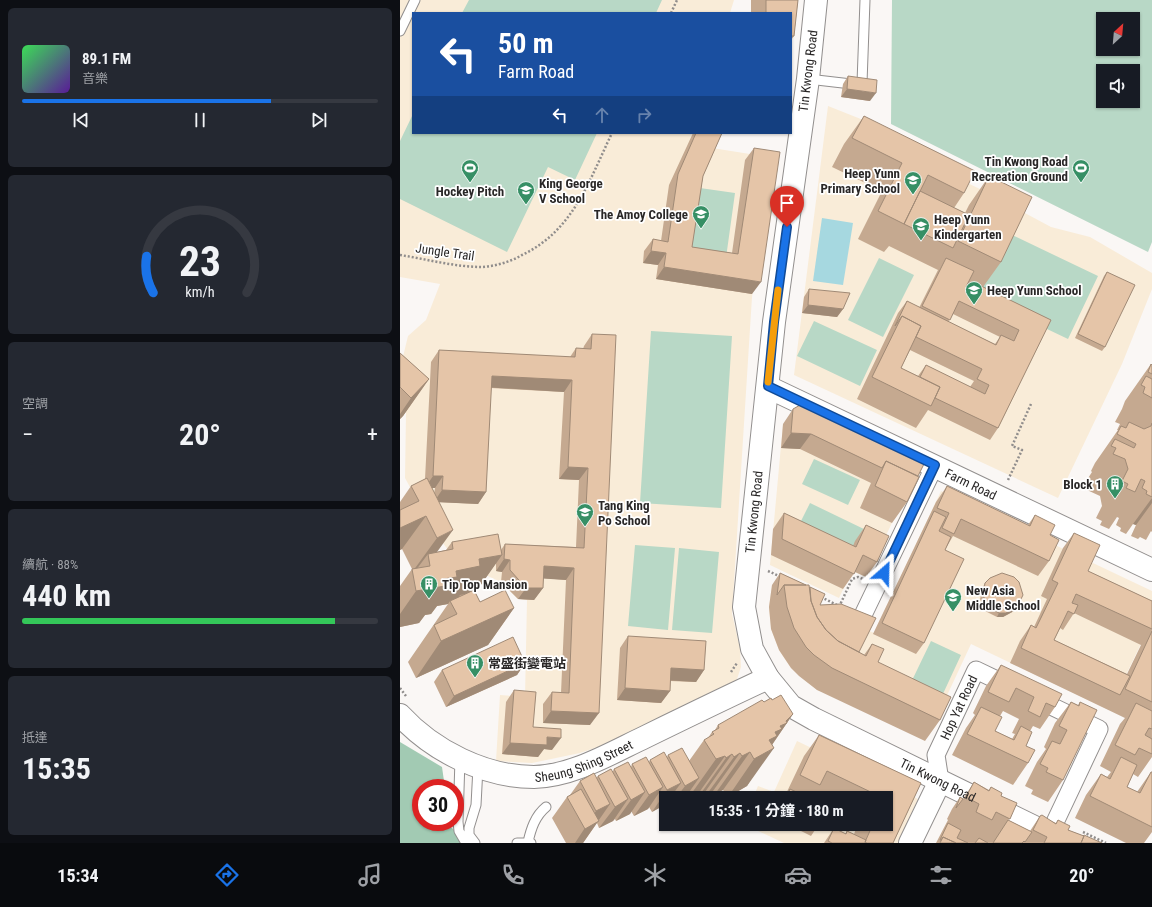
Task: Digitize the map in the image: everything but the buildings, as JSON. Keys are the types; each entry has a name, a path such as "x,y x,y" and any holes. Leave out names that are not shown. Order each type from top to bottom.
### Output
{"street":[{"name":"Tin Kwong Road","path":"816,0 808,79 774,322 744,607 752,649 768,678 791,706 814,719 940,781 1065,836"},
{"name":"Farm Road","path":"768,386 1152,570"},
{"path":"864,613 935,465"},
{"name":"Hop Yat Road","path":"940,781 936,755 976,670 1099,729 1065,836"},
{"name":"Sheung Shing Street","path":"404,708 429,742 469,762 505,774 535,777 553,775 592,762 768,678"},
{"path":"910,843 940,781"}],"lane":[{"path":"400,31 415,0"},
{"path":"808,79 860,85 862,83 865,0"},
{"path":"466,843 459,831 458,822 469,762"},
{"path":"469,762 476,805 469,828 469,835 475,843"},
{"path":"517,843 529,843 532,826 541,811 546,807"}],"path":[{"path":"671,12 677,0"},
{"name":"Jungle Trail","path":"400,255 482,267 512,261 542,245 556,233 568,218 578,202 612,134"},
{"path":"1006,484 1022,450 1012,446 1031,404"},
{"path":"764,577 765,570 786,580"},
{"path":"837,611 852,579 858,577 864,580 868,578"},
{"path":"819,596 839,606"},
{"path":"728,676 739,661"},
{"path":"400,688 404,708"},
{"path":"1065,836 1106,843"}],"shaded area":[{"name":"Tang King Po School","path":"400,0 734,0 730,12 412,12 412,134 719,134 712,148 750,154 773,151 752,297 732,614 740,648 741,667 735,685 657,727 580,753 532,763 496,761 500,695 525,697 527,600 518,599 501,582 457,562 434,531 405,478 406,413 400,391 400,369 408,336 426,320 440,284 400,277"},
{"name":"Heep Yunn School","path":"828,106 881,127 880,141 982,190 1051,227 1090,237 1152,273 1152,289 1122,364 1058,498 794,375"},
{"path":"783,424 914,477 866,577 852,571 839,598 770,565"},
{"name":"New Asia Middle School","path":"941,491 1152,591 1152,621 1109,710 971,644 936,719 817,690 791,668 779,650 771,629 769,607 772,585 874,633"},
{"path":"797,741 918,799 898,843 784,843 758,831 893,831 893,791 774,791"},
{"path":"758,786 771,791 756,791"}],"green space":[{"path":"469,0 662,0 656,12 463,12"},
{"name":"Tin Kwong Road Recreation Ground","path":"892,0 1152,0 1152,242 1148,252 891,124"},
{"name":"Hockey Pitch","path":"412,116 412,134 597,134 575,180 548,167 507,252 400,199 400,141"},
{"path":"700,188 735,193 726,258 691,253"},
{"path":"1008,233 1098,276 1068,339 978,296"},
{"path":"879,258 914,275 883,337 848,320"},
{"path":"814,321 877,350 860,386 797,356"},
{"path":"651,331 732,336 721,508 640,503"},
{"path":"814,459 860,480 848,505 802,484"},
{"path":"810,503 868,531 853,562 795,533"},
{"path":"635,545 675,548 668,630 628,626"},
{"path":"679,548 719,552 712,633 672,630"},
{"path":"931,641 961,655 935,711 904,697"},
{"path":"400,742 442,767 444,779 412,779 412,831 456,831 472,843 400,843"}],"water":[{"path":"822,218 853,223 843,285 813,281"}],"slow traffic":[{"path":"768,382 778,290"}],"place":[{"name":"Hockey Pitch","path":"470,183"},
{"name":"Tin Kwong Road Recreation Ground","path":"1081,183"},
{"name":"Heep Yunn Primary School","path":"913,195"},
{"name":"King George V School","path":"526,205"},
{"name":"The Amoy College","path":"701,229"},
{"name":"Heep Yunn Kindergarten","path":"921,241"},
{"name":"Heep Yunn School","path":"974,305"},
{"name":"Block 1","path":"1115,499"},
{"name":"Tang King Po School","path":"585,527"},
{"name":"Tip Top Mansion","path":"429,599"},
{"name":"New Asia Middle School","path":"953,612"},
{"name":"常盛街變電站","path":"475,678"}],"route":[{"path":"787,227 774,322 768,386 935,465 884,573"}]}
